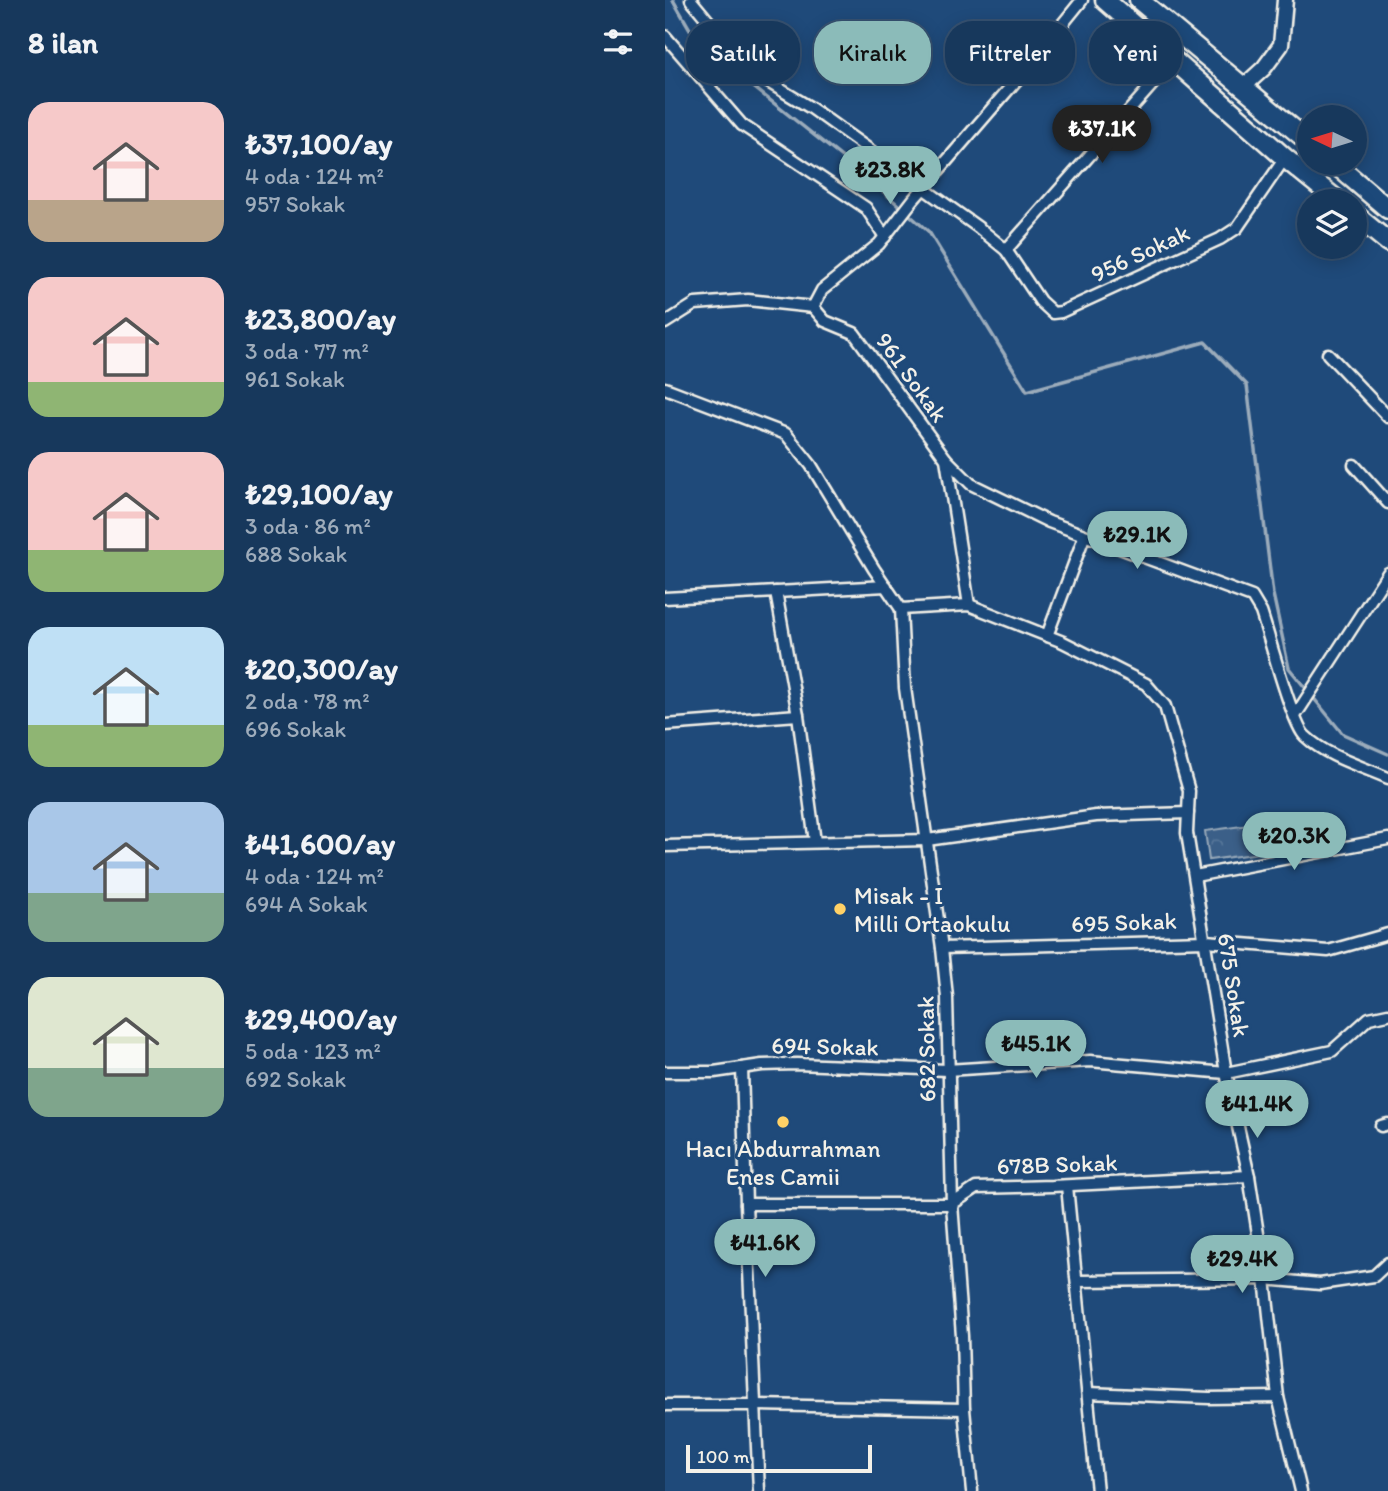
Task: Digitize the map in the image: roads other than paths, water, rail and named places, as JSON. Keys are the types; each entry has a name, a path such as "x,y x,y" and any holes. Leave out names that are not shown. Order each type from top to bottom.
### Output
{"highway":[{"path":"1105,0 1129,21"},
{"path":"1139,0 1297,132"},
{"path":"1182,67 1323,189"},
{"path":"1348,175 1388,209"},
{"path":"1367,225 1388,242"}],"street":[{"path":"691,0 750,71 811,108 1006,250 1153,84"},
{"path":"665,323 695,304 748,300 813,307 822,290 888,234 913,200 1082,0"},
{"path":"1242,88 1264,68 1281,45 1285,0"},
{"path":"665,36 742,125 866,208 888,234"},
{"name":"956 Sokak","path":"1006,250 1039,301 1053,313 1061,312 1220,239 1237,228 1285,159"},
{"name":"961 Sokak","path":"813,307 825,321 854,333 946,459 969,605"},
{"path":"1328,354 1388,417"},
{"path":"665,388 786,434 811,465 901,609 969,605"},
{"path":"946,459 971,484 1084,537 1209,579 1252,597 1261,612 1303,735 1327,752 1388,778"},
{"path":"1354,464 1388,503"},
{"path":"1047,636 1084,537"},
{"path":"1295,716 1388,573"},
{"path":"665,598 885,586"},
{"path":"776,592 798,715 814,842"},
{"name":"675 Sokak","path":"969,605 1047,636 1146,684 1165,706 1189,791 1187,833 1226,1073 1249,1176 1265,1279 1278,1397 1301,1491"},
{"name":"682 Sokak","path":"901,609 905,688 947,997 951,1204 972,1491"},
{"path":"665,725 798,715"},
{"path":"665,845 927,840 1096,816 1188,813"},
{"path":"1195,876 1388,839"},
{"name":"695 Sokak","path":"942,948 1206,940 1328,951 1388,934"},
{"name":"694 Sokak","path":"665,1072 714,1072 797,1064 947,1070 1090,1061 1226,1073 1332,1051 1369,1018 1388,1014"},
{"path":"742,1068 745,1204 759,1491"},
{"name":"678B Sokak","path":"745,1204 951,1204 976,1188 1249,1176"},
{"path":"1067,1186 1097,1491"},
{"path":"1077,1281 1265,1279 1320,1284 1374,1276 1388,1263"},
{"path":"1089,1393 1209,1398 1278,1397"},
{"path":"665,1405 964,1409"}],"waterway":[{"path":"673,0 698,43 863,174 929,232 1027,391 1205,342 1247,385 1273,594 1289,668 1343,734 1388,754"}],"place":[{"name":"Misak - I Milli Ortaokulu","path":"840,909"},
{"name":"Hacı Abdurrahman Enes Camii","path":"783,1122"}]}
